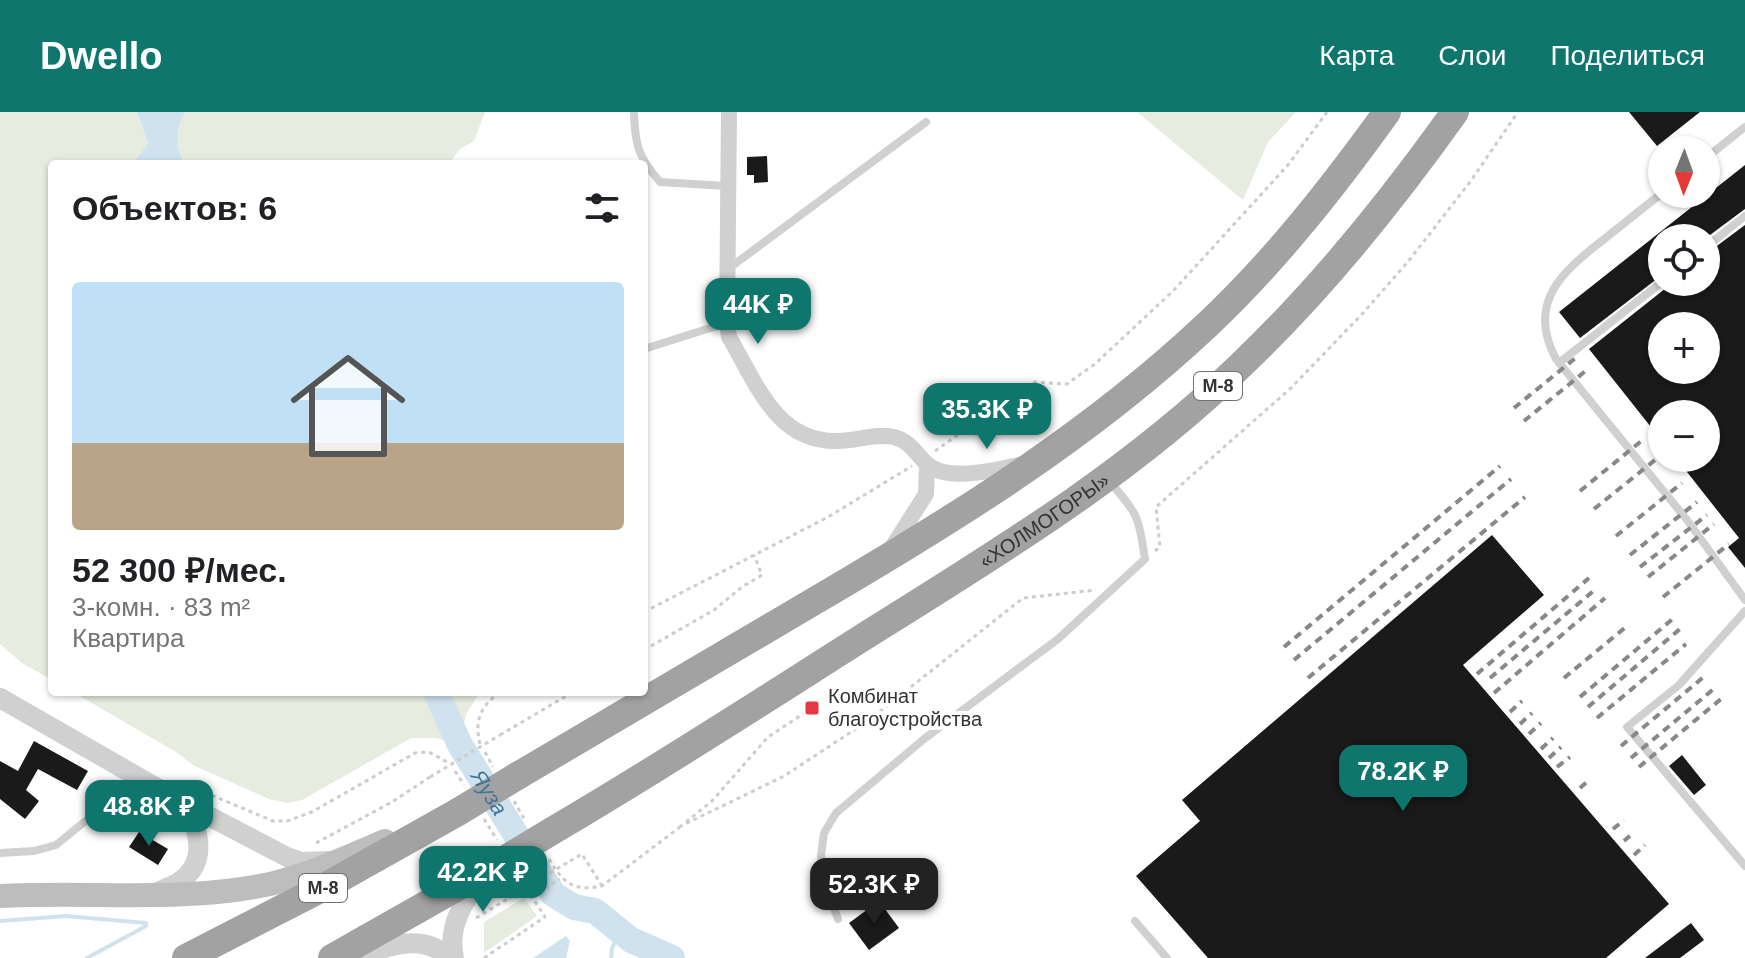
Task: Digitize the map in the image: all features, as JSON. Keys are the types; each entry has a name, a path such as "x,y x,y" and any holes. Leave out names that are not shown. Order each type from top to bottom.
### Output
{"highway":[{"name":"М-8","path":"186,958 352,873 993,494 1136,388 1209,324 1269,261 1334,185 1387,112"},
{"name":"«ХОЛМОГОРЫ»","path":"543,838 1010,546 1107,478 1168,430 1241,366 1311,294 1379,214 1455,112"},
{"name":"М-8","path":"332,958 543,838"}],"main road":[{"path":"0,896 199,893 248,888 294,877 458,812"}],"street":[{"path":"729,112 726,186 729,337 776,414 805,437 837,441 896,438 914,448 925,462 949,473 968,474 1041,460"},
{"path":"883,561 926,494 925,462"},
{"path":"0,698 135,774 189,793 287,857 301,862 337,861"},
{"path":"154,894 181,881 197,858 200,845 189,793"},
{"path":"452,958 452,937 458,915 491,868"},
{"path":"355,958 413,943 434,947 452,958"}],"lane":[{"path":"634,112 635,140 643,160"},
{"path":"727,269 926,122"},
{"path":"1720,147 1745,127"},
{"path":"648,168 660,182 726,186"},
{"path":"1648,204 1571,265 1551,290 1545,318 1546,334 1559,363 1687,520 1745,600"},
{"path":"1720,236 1745,216"},
{"path":"1559,363 1648,293"},
{"path":"648,348 727,323"},
{"path":"838,919 825,884 821,856 824,833 836,813 924,739 1058,639 1145,559 1140,522 1133,508 1107,478"},
{"path":"1745,611 1679,685 1627,727 1745,866"},
{"path":"0,853 34,851 56,845 127,787 135,774"},
{"path":"1135,921 1167,958"}],"path":[{"path":"648,610 925,462 1032,382 1067,384 1095,364 1173,291 1288,165 1327,112"},
{"path":"1145,559 1160,547 1156,507 1291,388 1363,313 1470,182 1518,112"},
{"path":"648,648 714,610 762,575 754,555"},
{"path":"679,827 784,776 868,721 1023,598 1096,590"},
{"path":"480,744 477,729 481,711 495,696"},
{"path":"312,845 392,802 566,696"},
{"path":"485,752 509,781 543,838 560,879 583,888 602,886 712,801 768,737 812,708"},
{"path":"189,793 280,822 312,812 415,753 437,754 449,763"},
{"path":"189,793 219,805"},
{"path":"471,922 582,854 602,886"},
{"path":"531,896 560,879"}],"shaded area":[{"path":"0,112 137,112 148,143 136,160 48,160 48,678 22,663 0,644"},
{"path":"185,112 485,112 474,141 460,149 452,160 183,160 178,138"},
{"path":"1137,112 1296,112 1268,142 1243,200"},
{"path":"80,696 477,696 466,714 460,745 436,738 411,738 302,800 287,803 269,799 193,765"},
{"path":"524,898 537,916 484,953 484,922"}],"water":[{"path":"137,112 185,112 178,138 183,160 136,160 148,143"},
{"path":"566,936 570,941 566,958 533,958"}],"building":[{"path":"1629,112 1700,112 1670,136 1649,136"},
{"path":"767,156 768,182 754,183 754,175 747,175 747,157"},
{"path":"1745,165 1745,209 1720,228 1720,224 1670,224 1691,208 1720,208 1720,185"},
{"path":"1745,225 1745,568 1728,547 1739,538 1687,472 1720,472 1720,400 1648,400 1648,423 1589,349 1656,296 1720,296 1720,244"},
{"path":"1648,242 1648,286 1580,338 1559,312"},
{"path":"1492,535 1544,595 1463,665 1669,904 1606,958 1208,958 1136,876 1200,821 1182,800"},
{"path":"34,741 88,771 77,790 38,769 26,790 39,801 25,819 0,799 0,761 18,771"},
{"path":"1682,755 1706,785 1694,795 1669,766"},
{"path":"139,832 168,849 158,865 129,847"},
{"path":"879,901 899,928 869,950 849,923"},
{"path":"1691,923 1704,940 1680,958 1645,958"}],"waterway":[{"name":"Яуза","path":"438,696 460,745 553,894 574,907 595,911 631,940 672,958"},
{"path":"0,921 66,916 146,923 146,926 87,958"},
{"path":"611,958 612,948 621,931"}],"railway":[{"path":"1514,408 1578,356"},
{"path":"1524,421 1588,369"},
{"path":"1580,491 1645,438"},
{"path":"1284,647 1500,466"},
{"path":"1594,509 1648,466"},
{"path":"1294,660 1511,479"},
{"path":"1616,536 1682,483"},
{"path":"1308,678 1525,497"},
{"path":"1630,555 1697,502"},
{"path":"1640,567 1707,515"},
{"path":"1648,577 1714,524"},
{"path":"1663,597 1729,544"},
{"path":"1477,674 1589,578"},
{"path":"1490,678 1597,588"},
{"path":"1494,693 1605,598"},
{"path":"1580,697 1675,617"},
{"path":"1564,678 1627,626"},
{"path":"1588,707 1680,629"},
{"path":"1597,718 1686,644"},
{"path":"1621,746 1706,675"},
{"path":"1631,758 1716,687"},
{"path":"1639,767 1721,699"},
{"path":"1510,712 1522,701"},
{"path":"1520,724 1532,713"},
{"path":"1529,734 1541,723"},
{"path":"1541,749 1553,738"},
{"path":"1549,758 1561,747"},
{"path":"1557,767 1570,757"},
{"path":"1580,788 1589,780"},
{"path":"1613,829 1624,820"},
{"path":"1624,841 1634,832"},
{"path":"1634,855 1645,845"}],"place":[{"name":"Комбинат благоустройства","path":"812,708"}]}
